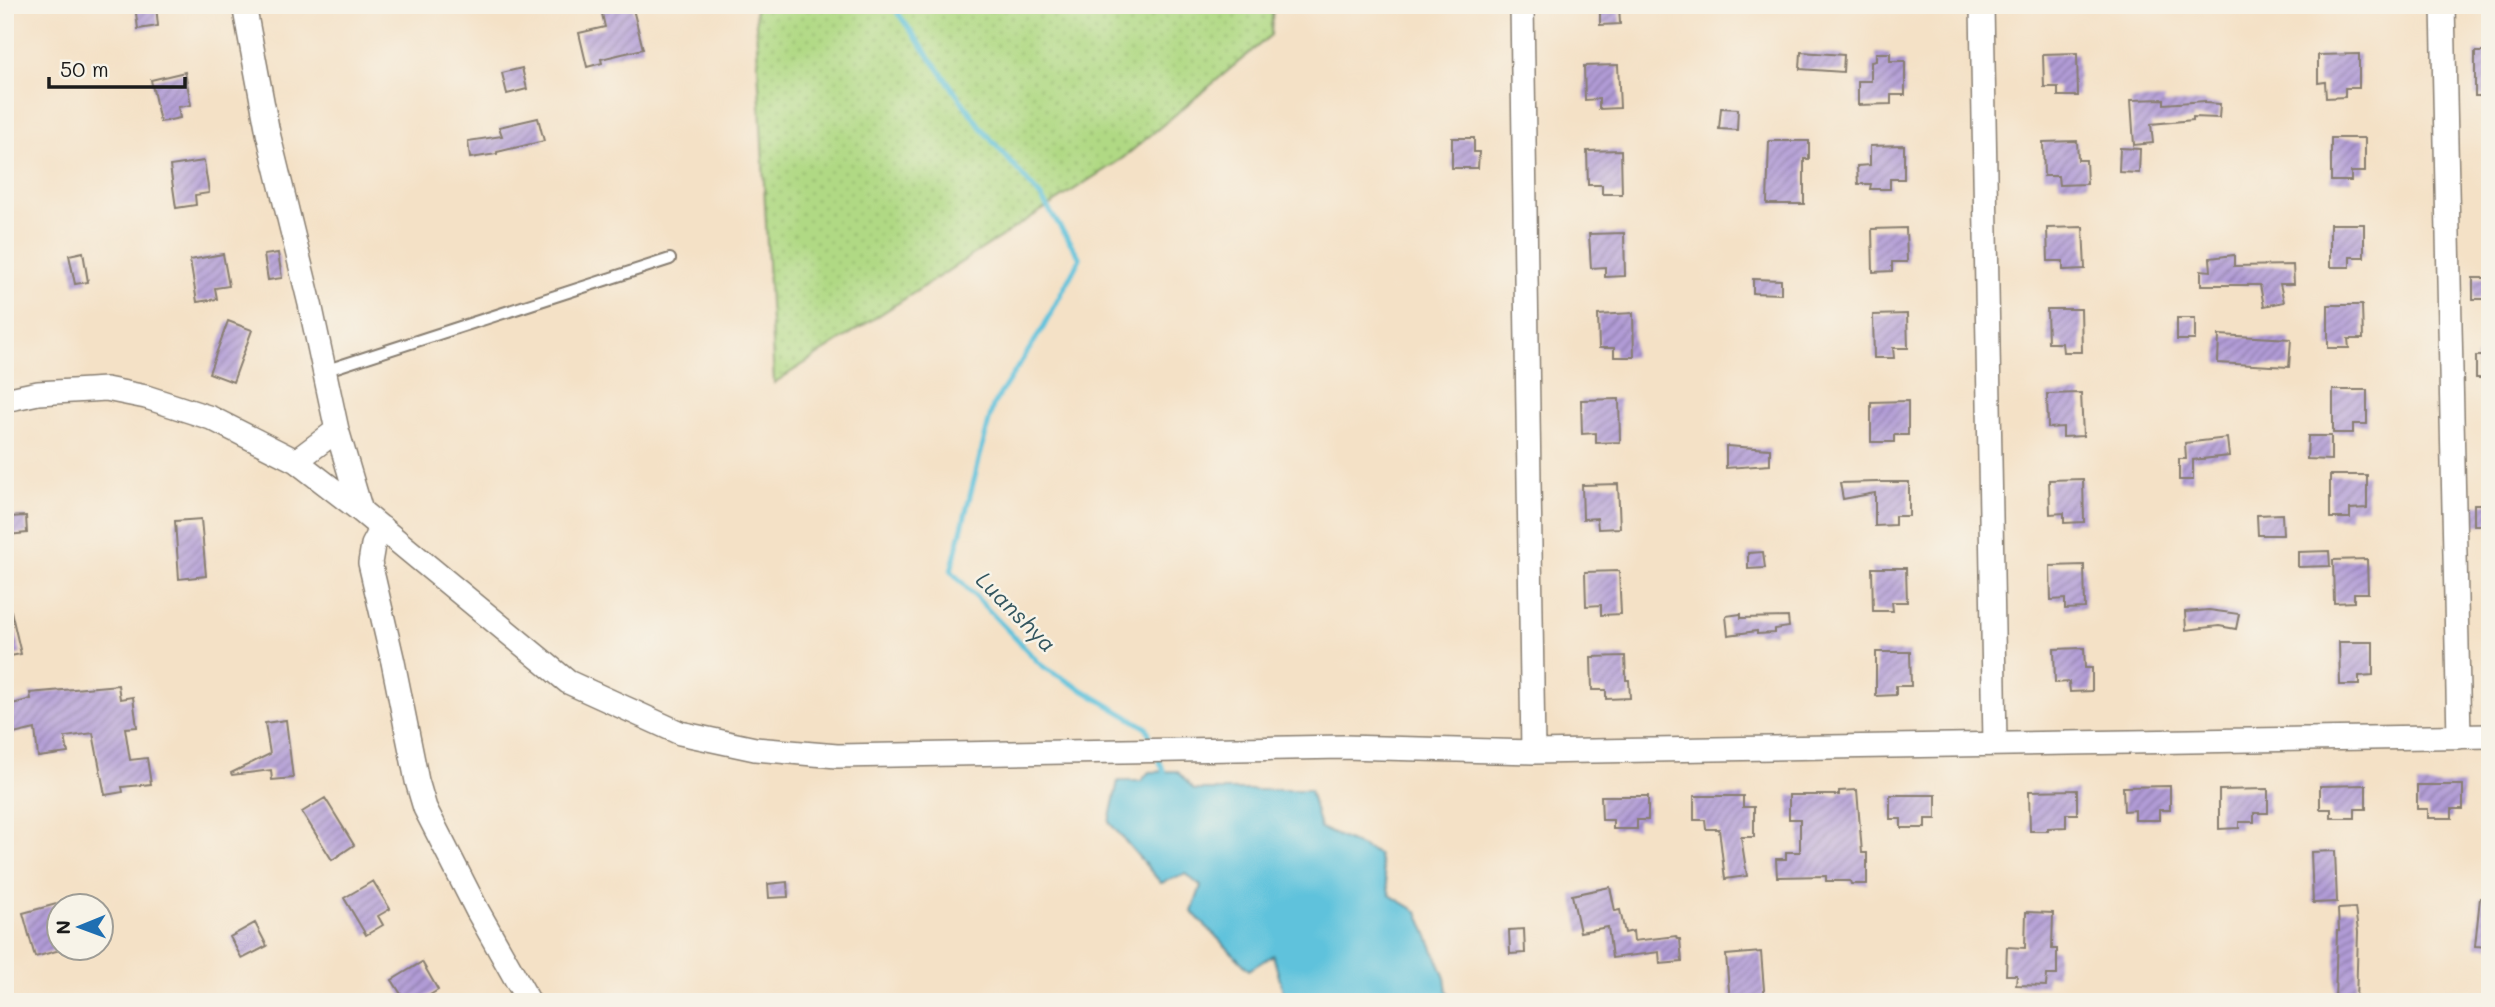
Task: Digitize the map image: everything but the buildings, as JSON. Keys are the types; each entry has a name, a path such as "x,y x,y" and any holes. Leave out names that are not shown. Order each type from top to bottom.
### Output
{"street":[{"path":"244,5 268,133 337,430 361,511"},
{"path":"250,32 254,5"},
{"path":"1522,5 1533,752"},
{"path":"1982,5 1995,744"},
{"path":"2443,5 2459,737"},
{"path":"6,400 38,393 106,389 146,397 211,418 296,461 382,528 568,682 681,733 755,748 837,756 1345,747 1533,752 2490,736"},
{"path":"296,461 337,430"},
{"path":"382,528 373,545 370,564 425,808 477,910 529,1002"}],"lane":[{"path":"324,371 670,259"}],"green space":[{"path":"755,5 1273,5 1271,35 1123,158 774,383"}],"water":[{"path":"1177,771 1194,790 1310,790 1320,828 1378,854 1390,895 1418,912 1445,978 1447,991 1454,1002 1286,1002 1273,955 1249,970 1192,912 1201,886 1185,874 1161,883 1109,822 1118,781 1141,781 1149,772"}],"waterway":[{"name":"Luanshya","path":"892,5 982,129 1041,197 1080,258 1043,328 993,405 951,571 1042,666 1147,728 1153,745"},
{"name":"Luanshya","path":"1158,757 1166,777"}]}
